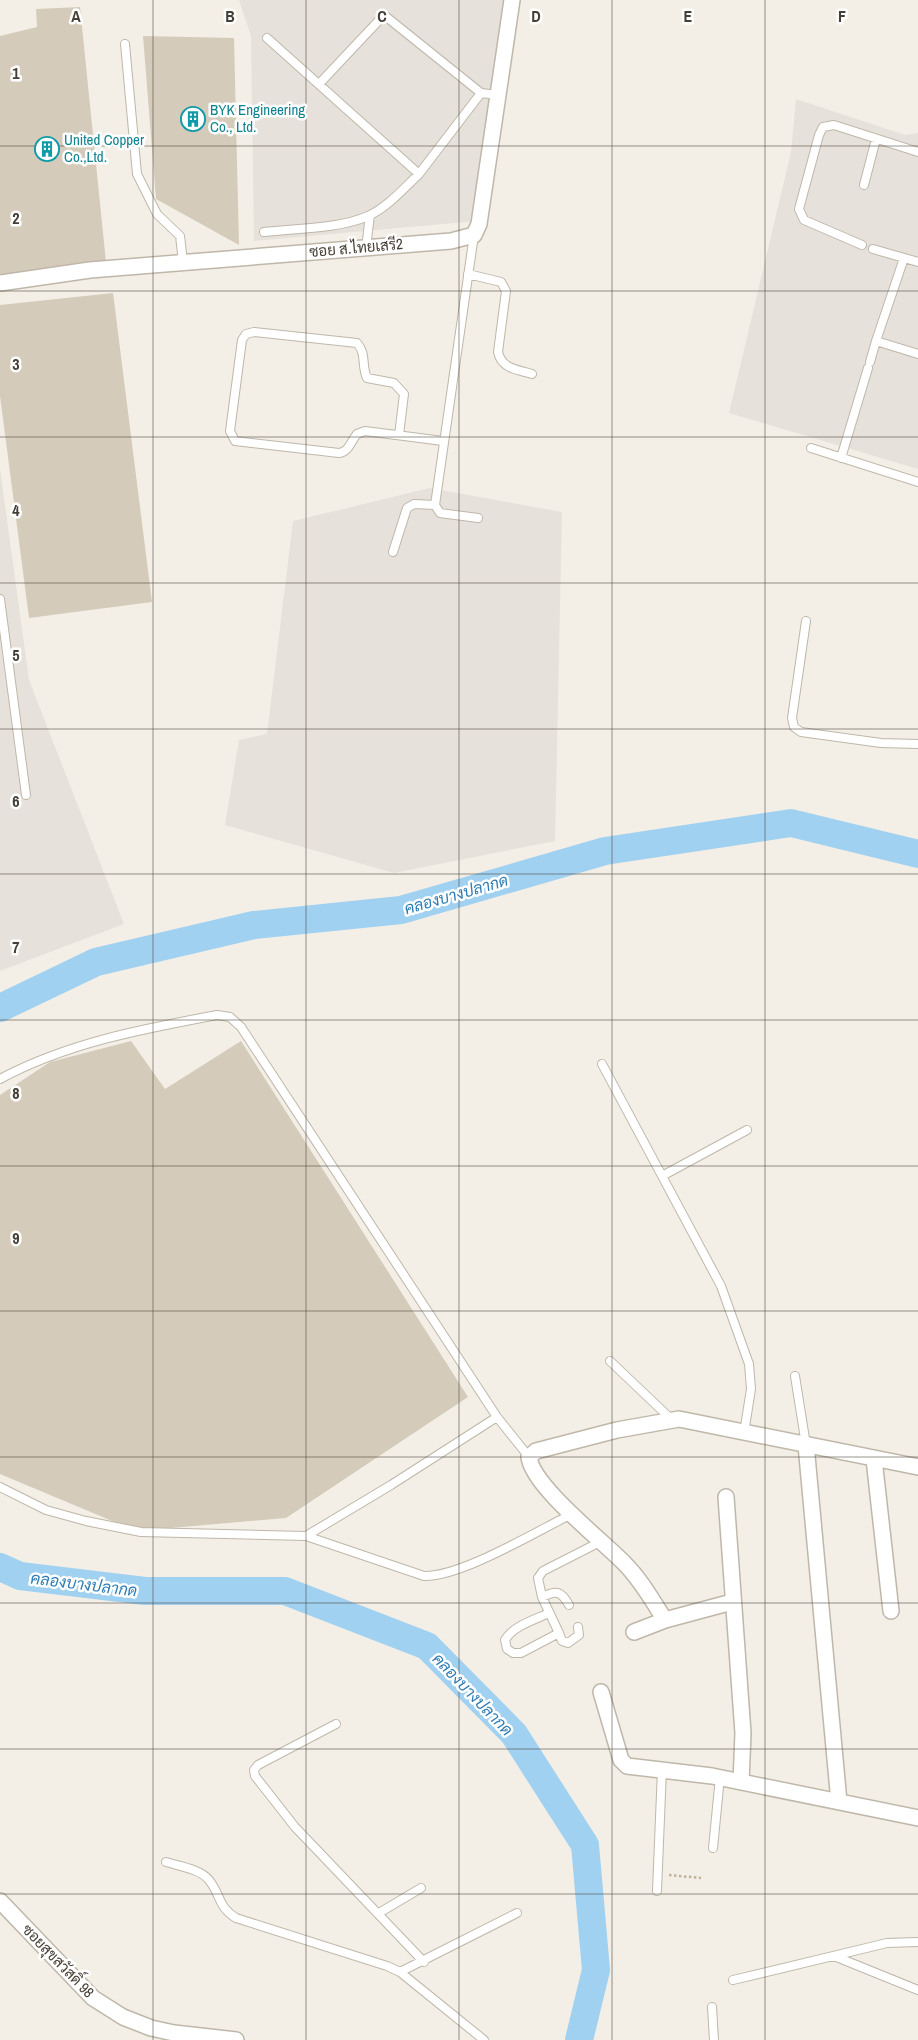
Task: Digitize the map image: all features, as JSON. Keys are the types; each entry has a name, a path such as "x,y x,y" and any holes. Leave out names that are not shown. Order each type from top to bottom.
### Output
{"street":[{"path":"474,234 479,224 512,0"},
{"name":"ซอย ส.ไทยเสรี2","path":"0,283 90,270 451,241 474,234"},
{"path":"664,1620 641,1582 625,1563 600,1542 572,1514 538,1476 529,1464 529,1457 545,1449 618,1430 671,1419 689,1420 744,1433 918,1467"},
{"path":"806,1445 840,1802"},
{"path":"874,1459 891,1611"},
{"path":"726,1497 742,1733 741,1782"},
{"path":"634,1632 664,1620 732,1602"},
{"path":"601,1692 621,1760 627,1766 662,1768 720,1778 918,1818"},
{"name":"ซอยสุขสวัสดิ์ 98","path":"0,1901 93,1998 123,2017 151,2028 174,2033 236,2040"}],"lane":[{"path":"319,84 384,15 481,93 498,95"},
{"path":"267,38 419,174"},
{"path":"125,44 137,174 157,214 180,236 183,262"},
{"path":"264,232 352,222 370,215 388,203 419,174 481,93"},
{"path":"862,245 804,220 799,209 819,135 823,127 834,125 918,152"},
{"path":"864,185 876,139"},
{"path":"366,248 370,215"},
{"path":"474,234 435,505 440,513 478,518"},
{"path":"873,249 918,262"},
{"path":"841,458 876,341 904,258"},
{"path":"468,274 501,282 506,291 498,352 500,360 503,365 532,374"},
{"path":"400,435 404,394 401,388 394,383 367,378 365,356 357,343 254,332 246,334 242,340 230,431 235,441 344,453 357,434 365,431 443,441"},
{"path":"876,341 918,354"},
{"path":"811,448 918,482"},
{"path":"394,552 407,508 414,504 435,505"},
{"path":"0,599 26,795"},
{"path":"806,621 792,718 794,727 800,732 881,743 918,744"},
{"path":"0,1079 25,1066 82,1044 217,1015 230,1017 240,1027 497,1417 529,1457"},
{"path":"602,1064 721,1286 749,1364 751,1389 744,1433"},
{"path":"662,1176 747,1130"},
{"path":"610,1361 671,1419"},
{"path":"795,1376 806,1445"},
{"path":"306,1536 391,1485 497,1417"},
{"path":"0,1487 46,1510 86,1521 141,1532 306,1536 424,1576 444,1575 572,1514"},
{"path":"578,1627 580,1632 578,1638 568,1642 562,1640 542,1597 538,1578 543,1571 600,1542"},
{"path":"542,1597 553,1591 558,1592 563,1594 570,1605"},
{"path":"549,1613 514,1630 508,1635 505,1640 507,1649 513,1654 521,1653 559,1633"},
{"path":"336,1724 258,1766 254,1770 254,1776 295,1828 380,1913 424,1962"},
{"path":"657,1891 662,1768"},
{"path":"713,1848 720,1778"},
{"path":"166,1862 202,1874 209,1881 226,1911 236,1918 387,1966 400,1972 484,2040"},
{"path":"380,1913 422,1888"},
{"path":"400,1972 424,1962 517,1913"},
{"path":"733,1980 886,1943 918,1942"},
{"path":"833,1956 918,1990"},
{"path":"712,2007 714,2040"}],"path":[{"path":"658,1874 701,1878"}],"shaded area":[{"path":"239,0 506,0 477,221 254,241 251,36"},
{"path":"796,99 905,135 918,133 918,469 729,413 791,152"},
{"path":"0,469 29,680 124,924 0,971"},
{"path":"430,488 562,512 555,841 394,873 225,825 239,740 267,734 293,521"}],"building":[{"name":"United Copper Co.,Ltd.","path":"80,7 106,262 0,275 0,36 37,27 36,9"},
{"name":"BYK Engineering Co., Ltd.","path":"143,36 234,38 239,245 156,199"},
{"path":"113,293 152,602 29,618 0,396 0,305"},
{"path":"131,1041 165,1089 241,1041 468,1397 286,1518 136,1531 0,1474 0,1095 50,1062"}],"waterway":[{"name":"คลองบางปลากด","path":"0,1008 96,962 254,925 401,910 605,851 791,823 918,854"},
{"name":"คลองบางปลากด","path":"0,1567 20,1576 145,1591 285,1591 427,1646 514,1734 585,1845 596,1970 579,2040"}],"place":[{"name":"BYK Engineering Co., Ltd.","path":"193,119"},
{"name":"United Copper Co.,Ltd.","path":"47,149"}]}
